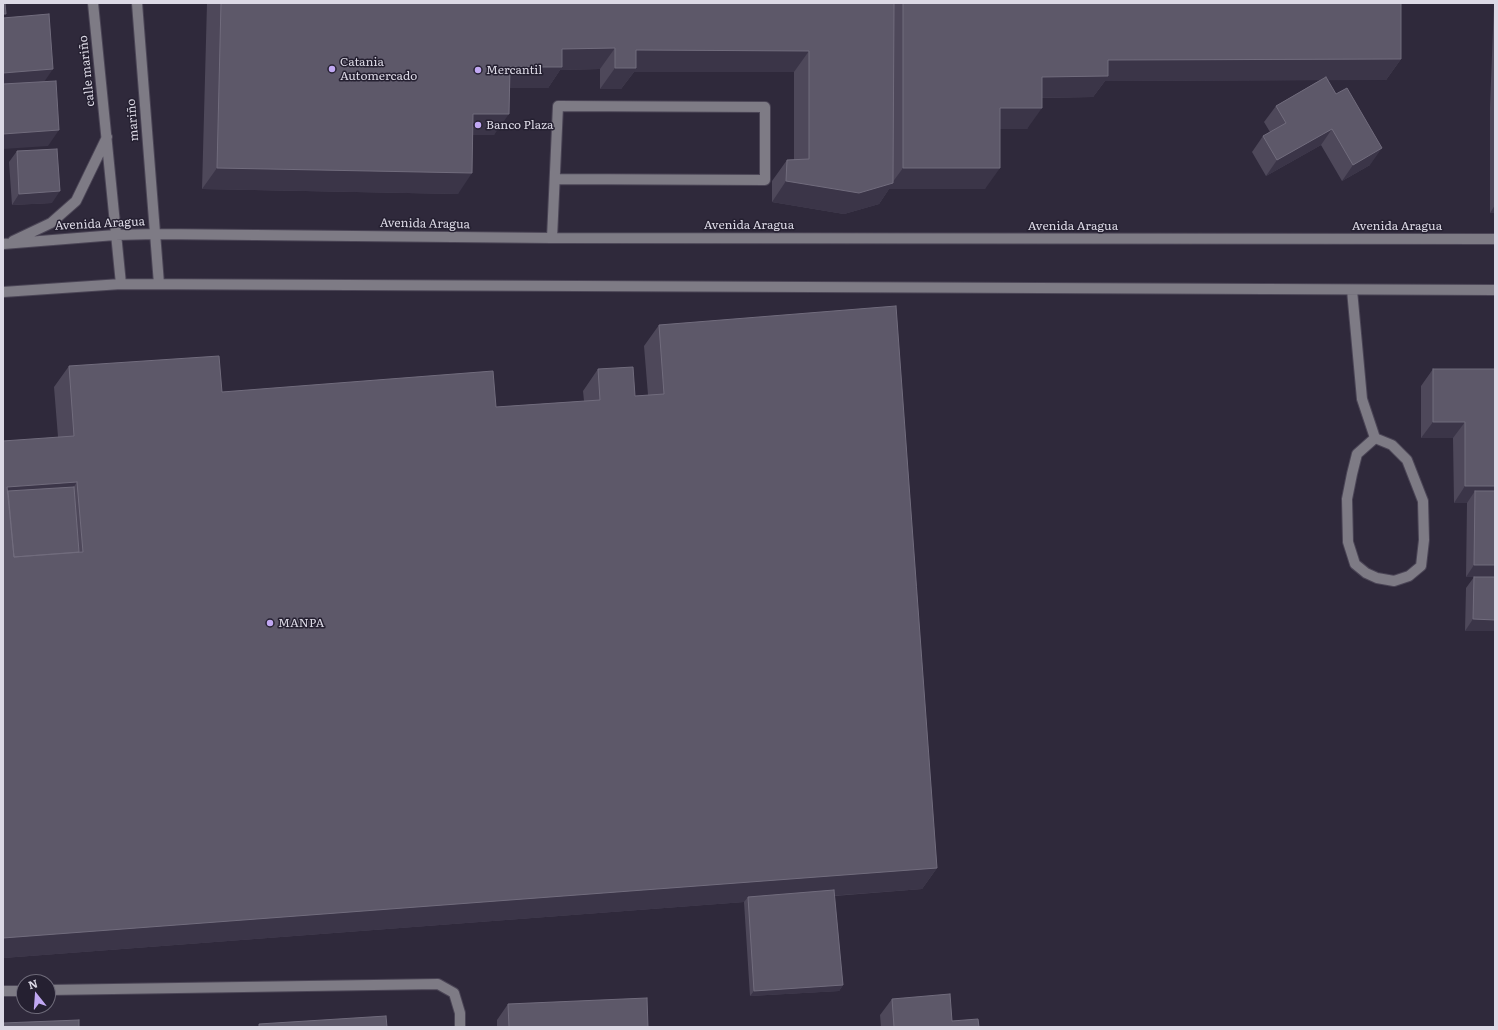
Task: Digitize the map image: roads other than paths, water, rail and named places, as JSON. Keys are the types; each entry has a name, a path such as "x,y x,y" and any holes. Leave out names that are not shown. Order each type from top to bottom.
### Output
{"street":[{"name":"calle mariño","path":"93,3 121,284"},
{"name":"mariño","path":"137,3 159,284"},
{"path":"552,238 558,106 765,107 765,180 555,179"},
{"path":"4,244 52,223 76,201 107,137"},
{"name":"Avenida Aragua","path":"4,244 115,235 156,234 552,238 1495,239"},
{"path":"3,292 121,284 1495,290"},
{"path":"1352,290 1362,399 1375,438 1392,446 1407,460 1423,501 1424,540 1421,566 1409,576 1394,582 1371,576 1355,564 1348,542 1347,499 1357,454 1375,438"},
{"path":"56,990 438,984 454,993 460,1013 460,1027"},
{"path":"3,991 16,991"}],"place":[{"name":"Catania Automercado","path":"332,69"},
{"name":"Mercantil","path":"478,70"},
{"name":"Banco Plaza","path":"478,125"},
{"name":"MANPA","path":"270,623"}]}
